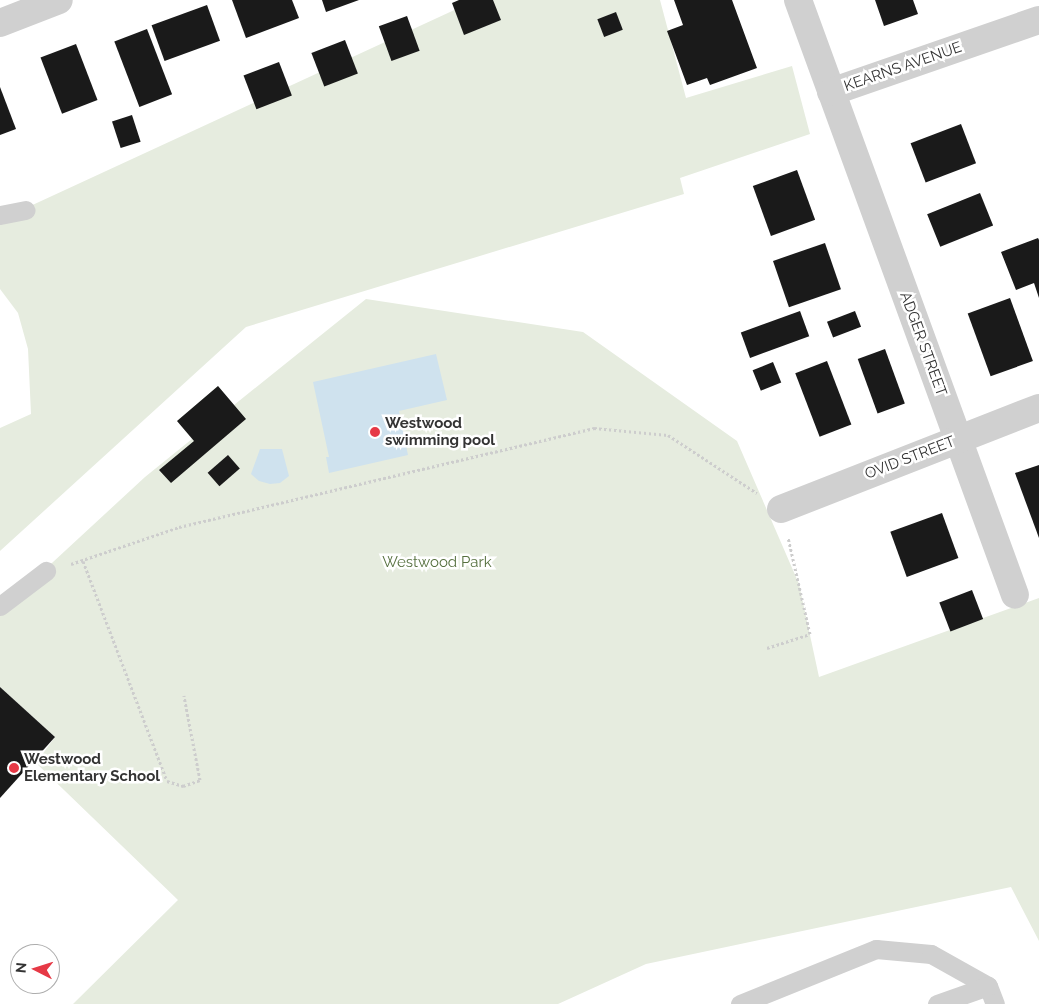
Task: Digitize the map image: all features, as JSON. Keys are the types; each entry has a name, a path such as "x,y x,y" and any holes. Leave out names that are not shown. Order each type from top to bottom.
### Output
{"street":[{"path":"0,23 59,0"},
{"name":"KEARNS AVENUE","path":"798,0 832,92 1039,20"},
{"name":"ADGER STREET","path":"832,92 1015,595"},
{"name":"OVID STREET","path":"782,508 1039,408"}],"lane":[{"path":"0,215 26,210"},
{"path":"0,606 46,571"},
{"path":"740,1004 876,949 931,954 988,986 995,1004"},
{"path":"937,1004 988,986"}],"path":[{"path":"46,571 84,561 179,527 594,428 668,435 782,508 810,634 767,648"},
{"path":"84,561 167,781 183,786 200,780 184,696"}],"green space":[{"path":"476,0 660,0 686,98 792,66 810,134 680,178 684,194 246,327 0,551 0,428 31,414 28,349 18,313 0,289 0,220"},
{"name":"Westwood Park","path":"366,299 583,332 737,441 799,584 819,677 1039,598 1039,941 1011,887 646,964 558,1004 73,1004 178,900 36,763 55,737 0,687 0,611 145,477 192,439 177,421 218,386 234,405"}],"water":[{"path":"436,354 447,400 399,411 408,455 329,473 326,457 329,457 313,382"},
{"path":"260,449 282,449 289,476 280,483 270,484 259,481 251,474"}],"building":[{"path":"232,0 292,0 299,18 246,38"},
{"path":"322,0 359,0 326,12"},
{"path":"459,0 493,0 501,20 464,35 452,3"},
{"path":"674,0 732,0 757,68 710,85 707,78 687,85 667,31 683,25"},
{"path":"875,0 913,0 918,14 884,26"},
{"path":"207,5 220,41 165,61 152,25"},
{"path":"616,12 623,30 604,37 597,19"},
{"path":"407,16 420,51 391,61 379,26"},
{"path":"147,29 172,94 139,107 114,42"},
{"path":"345,40 358,74 324,87 311,53"},
{"path":"76,44 98,100 62,114 41,58"},
{"path":"279,62 292,96 256,109 244,76"},
{"path":"0,87 16,129 0,135"},
{"path":"132,115 141,142 121,148 112,121"},
{"path":"961,124 976,163 926,183 911,143"},
{"path":"797,170 815,220 771,236 753,186"},
{"path":"980,193 993,225 940,247 927,214"},
{"path":"1038,238 1039,298 1034,283 1016,290 1001,252"},
{"path":"825,243 841,289 789,307 773,261"},
{"path":"1010,298 1033,361 991,376 968,313"},
{"path":"800,311 809,336 750,358 741,333"},
{"path":"855,311 861,327 833,338 827,322"},
{"path":"885,349 905,404 878,413 858,359"},
{"path":"827,361 851,424 820,437 795,373"},
{"path":"773,362 781,382 761,391 753,370"},
{"path":"218,386 246,419 171,483 159,470 194,441 177,421"},
{"path":"228,455 240,469 219,486 208,473"},
{"path":"1039,465 1039,538 1015,473"},
{"path":"942,513 958,558 907,577 890,532"},
{"path":"972,590 983,619 950,631 939,603"},
{"name":"Westwood Elementary School","path":"0,687 55,737 0,798"}],"place":[{"name":"Westwood swimming pool","path":"375,432"},
{"name":"Westwood Elementary School","path":"14,768"}]}
